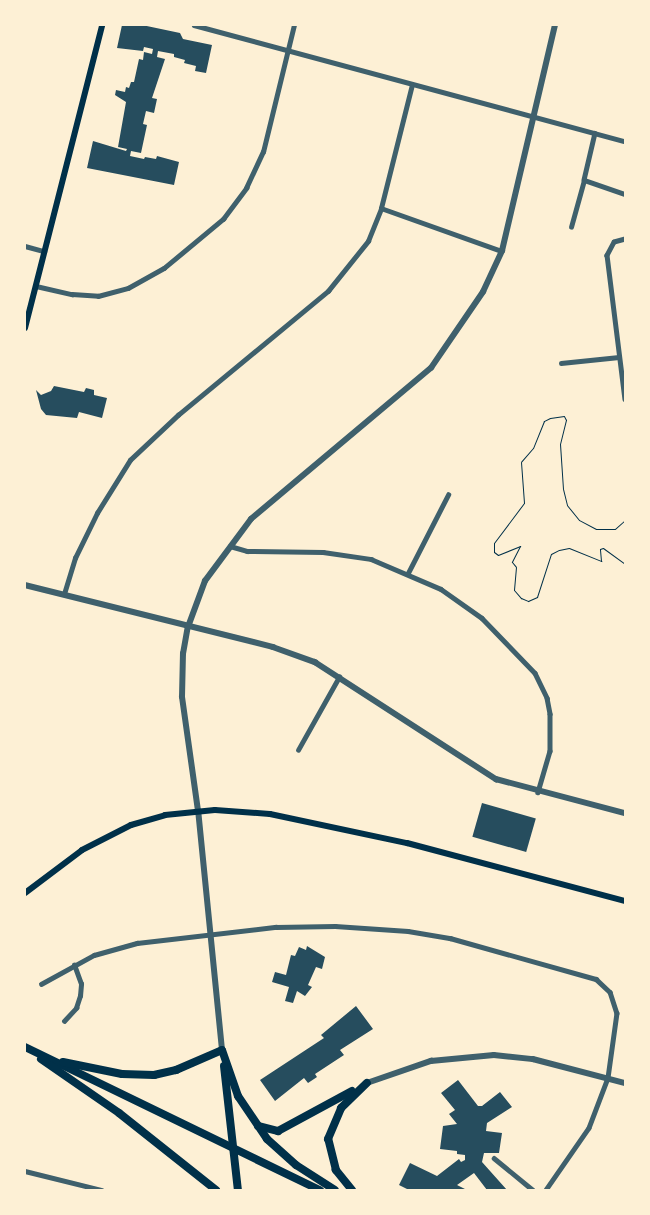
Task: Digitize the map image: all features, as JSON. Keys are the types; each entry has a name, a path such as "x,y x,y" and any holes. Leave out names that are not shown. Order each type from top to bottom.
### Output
{"main road":[{"path":"25,328 102,25"},
{"path":"25,893 73,856 112,834 140,822 198,810 261,813 338,828 407,843 625,901"},
{"path":"25,1047 320,1190"},
{"path":"25,1047 119,1113 216,1190"},
{"path":"50,1059 122,1074 146,1076 176,1070 222,1050"},
{"path":"222,1050 238,1096 271,1144 335,1190"},
{"path":"222,1050 238,1190"},
{"path":"257,1125 271,1131 285,1128 367,1082"},
{"path":"352,1190 336,1170 328,1139 341,1108 367,1082"}],"street":[{"path":"194,25 625,141"},
{"path":"36,286 72,294 98,296 128,288 164,268 223,219 246,188 263,152 294,25"},
{"path":"222,1050 212,934 182,694 183,654 188,627 205,581 251,519 431,368 483,292 502,251 555,25"},
{"path":"64,594 75,558 97,512 130,460 178,414 328,291 368,241 381,208 412,85"},
{"path":"571,226 595,133"},
{"path":"584,180 625,194"},
{"path":"381,208 502,251"},
{"path":"625,239 610,246 607,260 625,399"},
{"path":"25,246 44,251"},
{"path":"561,364 619,357"},
{"path":"408,573 448,495"},
{"path":"230,546 247,551 322,552 371,559 408,573 441,589 482,618 536,672 550,714 550,751 538,792"},
{"path":"25,585 273,647 315,662 484,773 538,792 625,813"},
{"path":"298,750 339,678"},
{"path":"42,984 94,955 137,943 212,934 335,926 411,931 461,940 596,979 610,992 617,1013 608,1078 589,1128 546,1190"},
{"path":"64,1021 76,1008 80,996 81,984 74,966"},
{"path":"367,1082 431,1060 494,1055 533,1059 625,1083"},
{"path":"494,1158 533,1190"},
{"path":"25,1171 102,1190"}],"path":[{"path":"625,520 614,529 596,529 579,520 567,505 562,489 560,444 566,420 564,416 550,418 544,421 533,448 520,462 524,503 494,543 494,552 498,555 520,546 512,562 516,567 514,590 521,598 528,601 537,597 551,554 559,550 570,548 600,561 600,549 603,548 625,564"}],"building":[{"path":"122,25 142,25 180,33 183,39 212,45 206,73 195,71 196,66 184,63 185,60 174,57 174,54 158,51 157,57 165,59 152,98 157,99 154,113 146,111 143,124 147,125 141,153 131,151 130,156 156,159 157,156 179,162 174,185 87,168 93,141 126,151 127,149 118,147 126,102 115,95 116,90 125,92 126,87 129,88 131,82 134,82 139,59 143,60 144,52 152,54 153,49 144,47 143,51 117,48"},
{"path":"54,386 84,392 86,388 94,390 94,395 107,398 102,418 79,412 77,418 46,415 41,409 36,390 41,395 51,391"},
{"path":"482,803 536,818 526,852 472,837"},
{"path":"307,946 325,957 322,969 316,967 308,985 312,987 305,996 297,991 293,1003 285,1001 289,987 272,982 275,972 286,975 291,955 295,956 299,947 306,950"},
{"path":"356,1006 373,1029 340,1050 344,1055 315,1074 317,1077 308,1083 304,1078 275,1101 260,1080 324,1038 321,1035"},
{"path":"458,1080 478,1106 482,1106 500,1092 512,1107 487,1123 486,1131 502,1133 499,1153 484,1153 482,1162 507,1190 487,1190 474,1173 457,1185 467,1190 409,1190 399,1185 410,1163 437,1176 459,1159 461,1162 465,1160 465,1155 457,1154 457,1151 440,1149 443,1126 457,1124 449,1114 455,1110 441,1093"}]}
